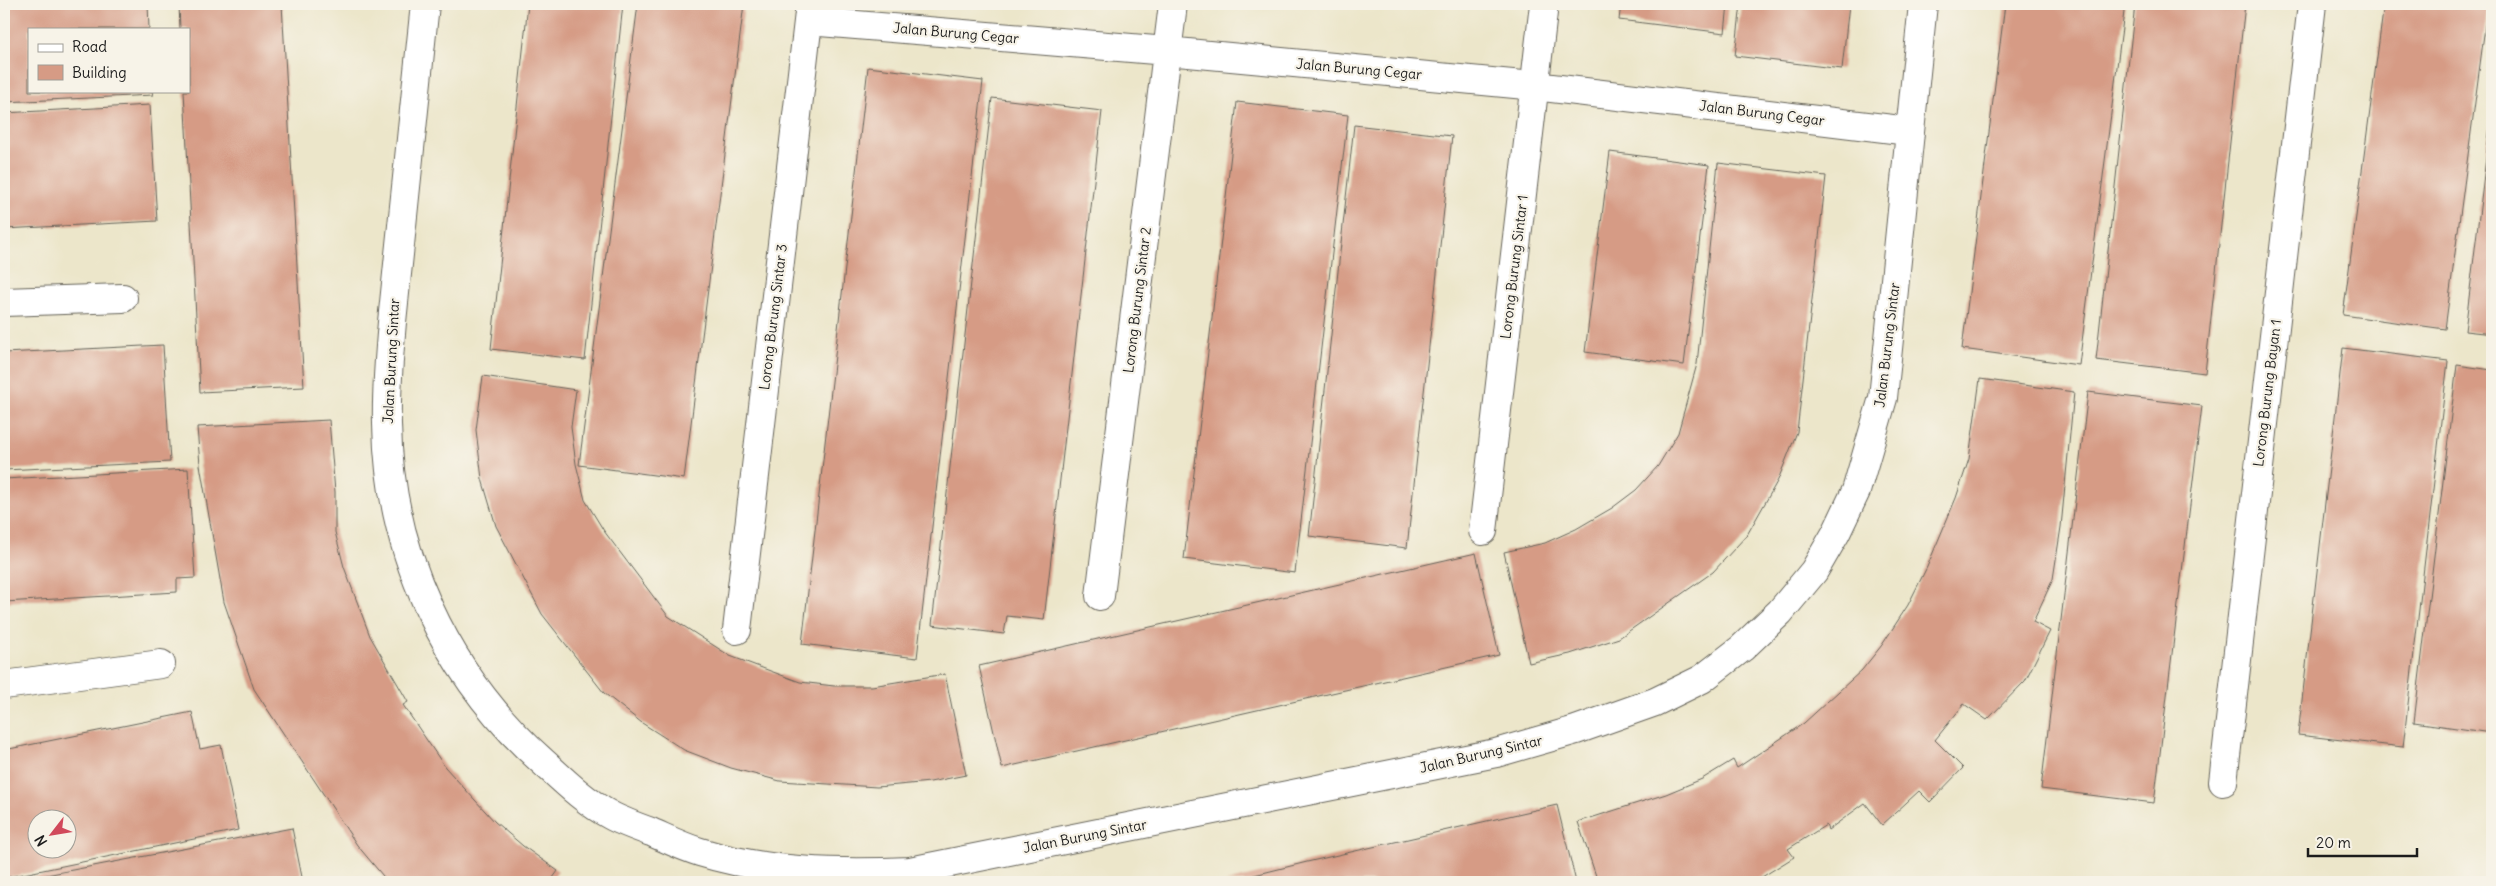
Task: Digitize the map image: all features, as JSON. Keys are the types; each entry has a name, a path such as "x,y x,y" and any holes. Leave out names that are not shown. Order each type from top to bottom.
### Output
{"street":[{"name":"Jalan Burung Sintar","path":"425,4 392,322 388,372 387,426 394,494 400,527 409,563 425,601 444,639 491,709 522,743 609,815 700,852 730,860 796,870 838,873 910,871 1496,753 1576,730 1655,702 1702,679 1742,648 1786,605 1814,571 1836,533 1856,491 1883,398 1923,4"},
{"name":"Lorong Burung Sintar 2","path":"1100,596 1173,4"},
{"name":"Lorong Burung Sintar 1","path":"1483,531 1544,4"},
{"name":"Lorong Burung Bayan 1","path":"2222,782 2312,4"},
{"name":"Jalan Burung Cegar","path":"809,12 1167,51 1535,86 1909,131"},
{"name":"Lorong Burung Sintar 3","path":"737,630 809,12"},
{"path":"4,302 123,298"},
{"path":"4,685 161,664"}],"building":[{"path":"4,4 148,4 149,28 28,28 28,92 152,92 153,95 4,102"},
{"path":"179,4 282,4 304,387 200,392 184,92 190,92 190,28 180,28"},
{"path":"528,4 623,4 585,360 491,349"},
{"path":"638,4 744,4 684,479 579,465"},
{"path":"1621,4 1728,4 1725,33 1619,20"},
{"path":"1741,4 1849,4 1842,69 1735,56"},
{"path":"2005,4 2125,4 2079,365 1962,349"},
{"path":"2135,4 2245,4 2205,373 2096,360"},
{"path":"2384,4 2488,4 2445,329 2343,315"},
{"path":"868,67 983,81 917,658 802,644"},
{"path":"992,98 1102,111 1044,620 1007,616 1004,634 932,625"},
{"path":"1237,102 1348,115 1295,573 1184,559"},
{"path":"150,105 157,221 4,229 4,113"},
{"path":"2492,117 2492,334 2465,331"},
{"path":"1354,125 1452,136 1407,548 1309,536"},
{"path":"1610,152 1709,165 1684,365 1585,352"},
{"path":"1718,163 1826,176 1797,432 1778,480 1747,535 1713,572 1619,638 1570,654 1529,663 1504,552 1545,543 1576,529 1612,508 1636,490 1658,466 1678,433 1697,364"},
{"path":"163,345 170,462 4,470 4,353"},
{"path":"2343,348 2448,361 2403,747 2298,735"},
{"path":"2457,365 2492,370 2492,733 2414,722"},
{"path":"483,376 576,390 571,427 576,464 585,500 604,531 668,616 730,656 800,682 834,686 872,686 945,674 966,775 930,782 877,787 780,781 731,768 684,750 642,723 604,693 542,614 496,526 482,479 476,430"},
{"path":"1980,379 2074,392 2061,527 2053,579 2033,622 2050,631 2025,681 1987,720 1964,704 1935,740 1963,768 1930,802 1919,791 1882,825 1865,803 1828,830 1826,825 1788,849 1794,857 1754,882 1750,882 1748,878 1739,882 1598,882 1578,822 1666,794 1702,779 1733,760 1737,768 1804,723 1862,670 1882,645 1908,605 1927,567 1956,498 1969,459"},
{"path":"2088,392 2202,406 2154,803 2041,789"},
{"path":"329,420 335,492 335,532 344,567 370,636 408,702 403,705 445,767 495,822 523,846 558,871 550,882 388,882 357,845 254,689 224,602 200,465 197,427"},
{"path":"188,469 195,578 177,579 177,592 4,602 4,479"},
{"path":"1476,553 1499,655 1002,768 979,666"},
{"path":"192,712 200,749 221,745 238,830 4,878 4,750"},
{"path":"1557,805 1576,882 1226,882 1307,862"},
{"path":"292,828 303,882 15,882 15,881"}]}
